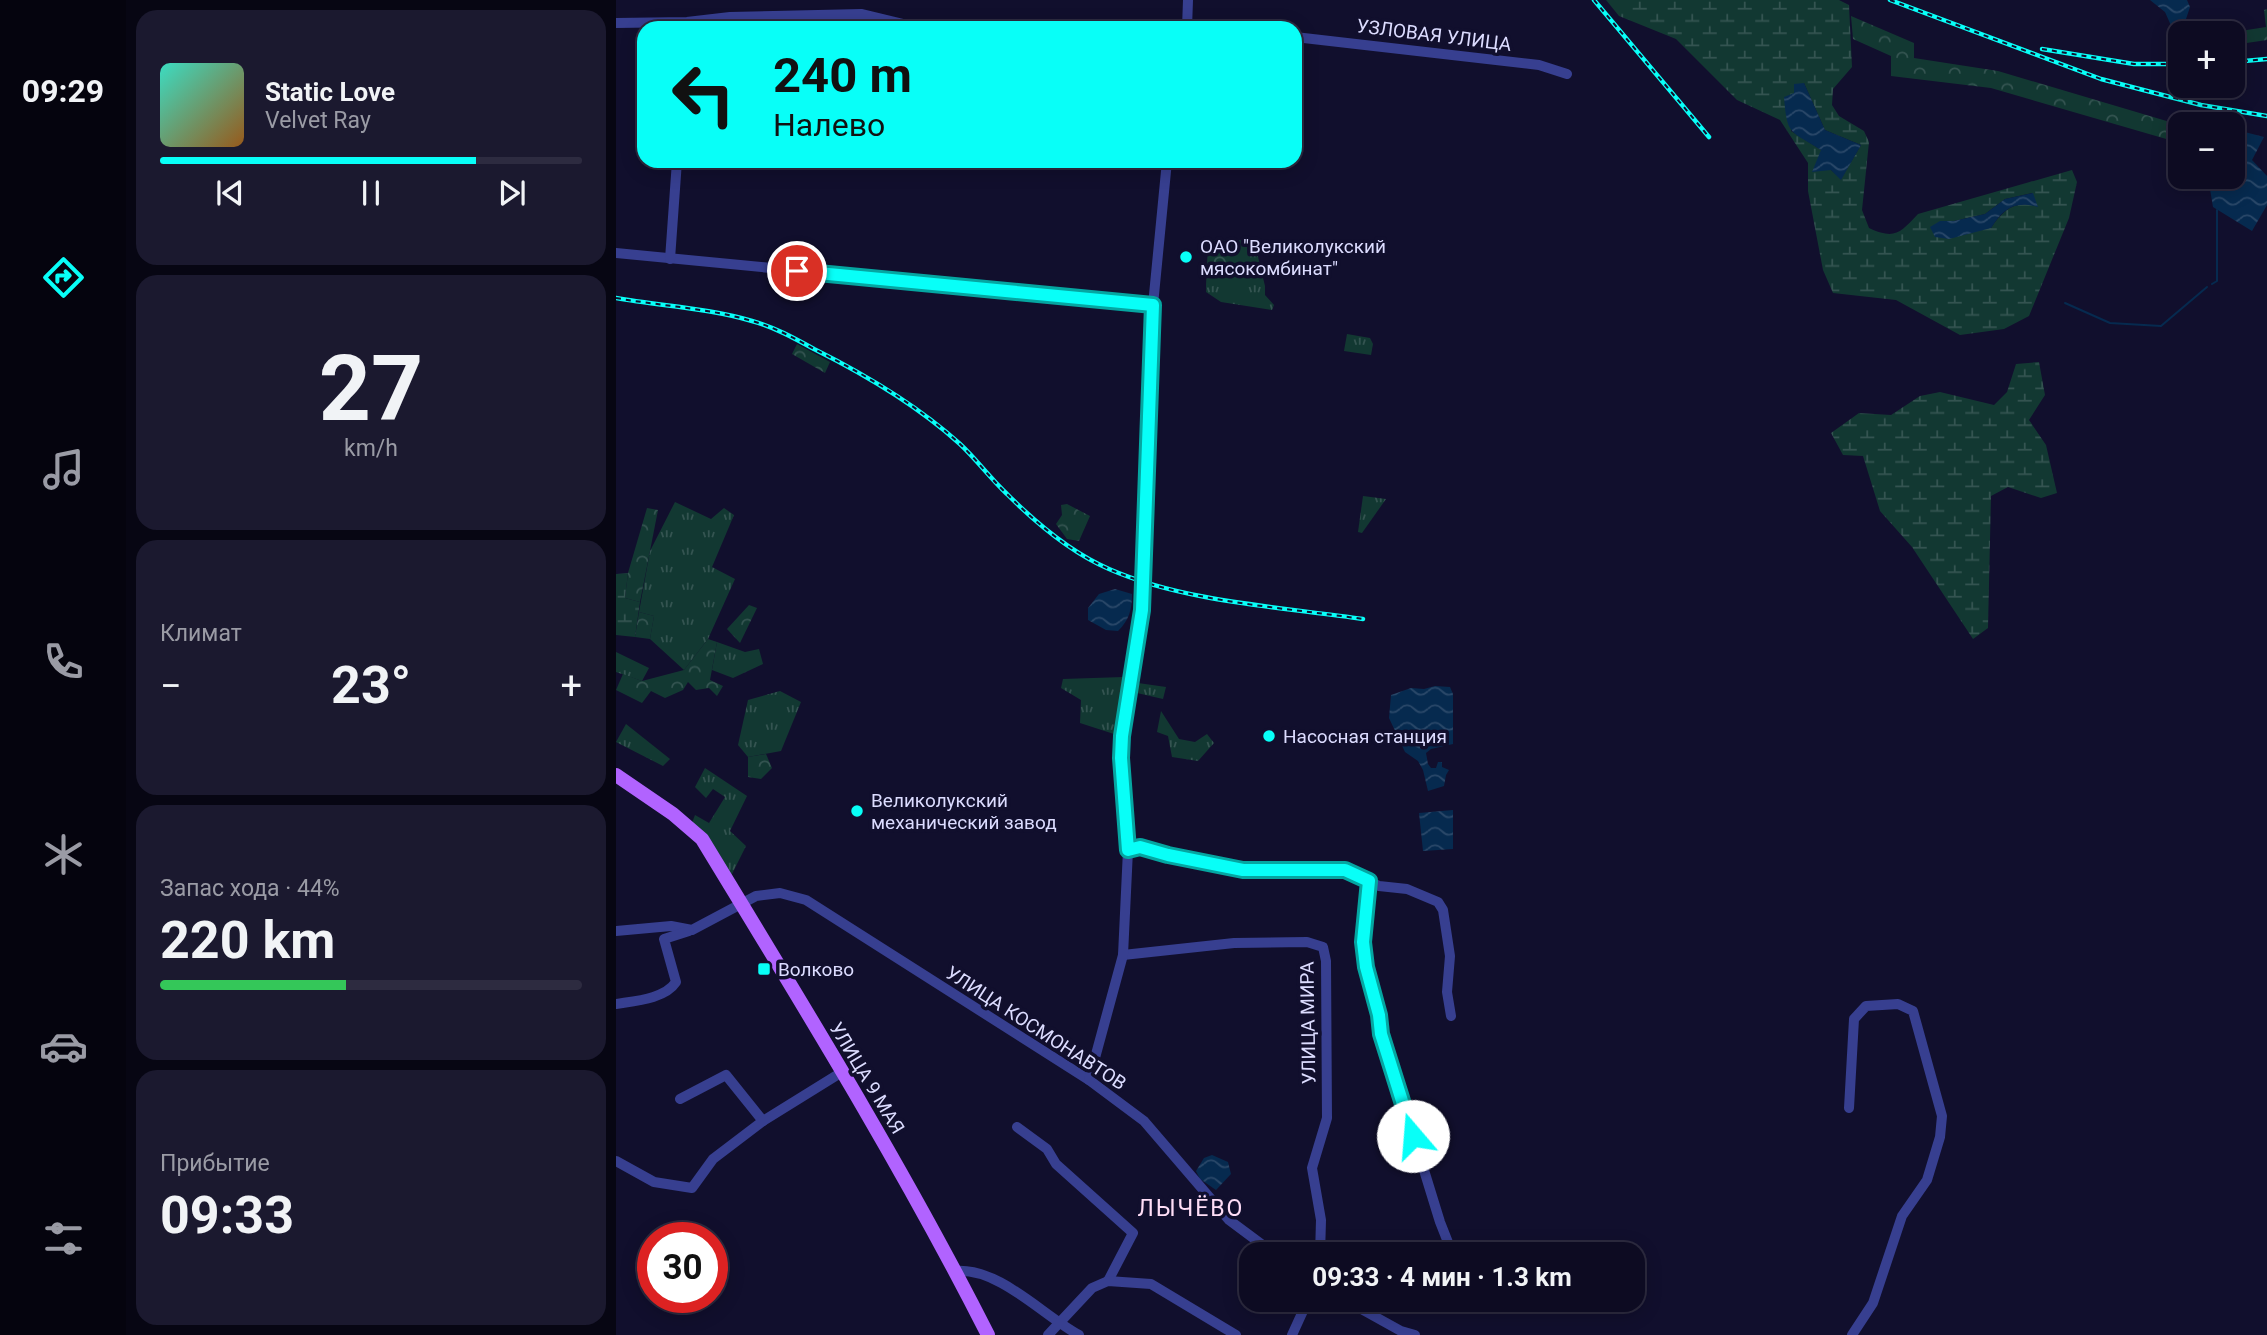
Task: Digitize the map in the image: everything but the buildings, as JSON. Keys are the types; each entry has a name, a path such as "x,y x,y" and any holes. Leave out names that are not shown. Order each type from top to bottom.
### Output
{"main road":[{"name":"УЛИЦА 9 МАЯ","path":"616,775 673,814 702,839 842,1072 956,1271 988,1335"}],"street":[{"path":"862,14 863,0"},
{"path":"1187,21 1188,0"},
{"path":"706,21 730,16 862,14 890,21"},
{"path":"616,23 637,24"},
{"name":"УЗЛОВАЯ УЛИЦА","path":"1302,38 1539,65 1567,74"},
{"path":"670,258 676,168"},
{"path":"1088,1080 1123,955 1128,850 1121,758 1122,736 1142,610 1153,305 1166,168"},
{"path":"616,253 1153,305"},
{"path":"1128,850 1140,847 1243,870 1345,870 1379,886 1407,889 1441,904 1450,956 1447,992 1451,1016"},
{"path":"1369,881 1363,942 1366,967 1379,1015 1381,1034 1447,1242"},
{"name":"УЛИЦА КОСМОНАВТОВ","path":"692,930 756,896 780,893 806,900 1088,1080 1144,1121 1229,1220 1259,1242"},
{"path":"616,931 671,926 692,930"},
{"path":"616,1004 671,989 676,982 664,939 692,930"},
{"name":"УЛИЦА МИРА","path":"1123,955 1234,943 1307,942 1323,947 1326,961 1327,1118 1312,1168 1321,1220 1320,1242"},
{"path":"1849,1108 1854,1019 1866,1006 1898,1004 1913,1011 1942,1116 1940,1137 1927,1180 1902,1216 1873,1303 1852,1335"},
{"path":"616,1161 654,1182 692,1188 713,1159 763,1121 842,1072"},
{"path":"680,1099 726,1075 763,1121"},
{"path":"1017,1127 1047,1149 1056,1164 1133,1233 1108,1280"},
{"path":"956,1271 966,1270 980,1274 1020,1294 1058,1324 1079,1335"},
{"path":"1048,1335 1091,1288 1108,1280 1151,1283 1236,1335"},
{"path":"1292,1335 1303,1312"},
{"path":"1367,1312 1401,1331 1415,1335"}],"green space":[{"path":"1606,0 1839,0 1849,5 1852,67 1833,89 1832,105 1839,116 1864,131 1869,142 1862,210 1869,228 1885,234 1896,233 1918,214 2072,170 2077,182 2069,218 2029,316 2004,329 1960,335 1896,300 1833,293 1823,270 1808,191 1808,163 1780,120 1737,100 1676,39 1619,16","holes":["1804,83 1825,130 1861,145 1841,179 1831,170 1821,150 1791,131 1794,93","2032,193 2037,206 2022,204 2010,208 1991,228 1940,221 1954,221 1985,214 2005,199"]},
{"path":"2267,9 2267,40 2245,43 2245,30 2266,27 2264,10"},
{"path":"1851,16 1914,43 1914,58 1998,71 2168,121 2168,140 1991,88 1891,76 1891,56 1853,39"},
{"path":"1213,240 1254,240 1265,295 1274,305 1272,310 1221,302 1206,292 1208,250"},
{"path":"1225,245 1232,248 1236,269 1217,285 1206,288 1208,250"},
{"path":"1347,334 1370,338 1373,344 1371,355 1344,351"},
{"path":"797,344 830,362 825,373 792,354"},
{"path":"2039,362 2045,395 2029,420 2046,445 2057,493 2041,498 2008,487 1991,496 1988,628 1973,639 1912,547 1880,511 1863,456 1843,455 1831,433 1859,413 1891,415 1920,396 1940,392 1994,405 2007,392 2016,364"},
{"path":"1363,496 1386,499 1362,533 1358,532"},
{"path":"675,502 711,519 724,508 734,515 712,567 735,579 708,639 684,670 650,639 654,616 639,612 650,551"},
{"path":"1067,504 1090,516 1079,541 1067,539 1056,524 1062,515 1061,505"},
{"path":"647,508 658,510 640,602 625,598 628,573"},
{"path":"628,573 625,598 640,602 635,637 616,635 616,574"},
{"path":"749,605 757,608 740,643 727,629"},
{"path":"639,612 654,616 650,639 635,637"},
{"path":"708,639 717,642 710,680 723,686 717,696 709,688 696,690 688,682 683,690 665,698 651,691 642,703 616,690 623,674 642,681 684,670"},
{"path":"717,642 745,652 759,649 763,664 733,678 712,670"},
{"path":"616,652 649,668 642,681 616,672"},
{"path":"1124,677 1117,735 1080,723 1081,700 1061,688 1063,679"},
{"path":"1138,683 1166,687 1163,699 1137,693"},
{"path":"780,691 801,702 781,751 748,757 738,745 748,700"},
{"path":"1161,711 1179,739 1195,742 1207,734 1214,743 1198,761 1172,757 1168,736 1157,732"},
{"path":"626,724 670,759 663,766 616,742"},
{"path":"766,754 772,768 761,779 748,777 748,757"},
{"path":"705,768 747,796 730,831 746,846 731,876 692,823 695,815 709,823 725,797 713,789 706,798 695,787"}],"water":[{"path":"2150,0 2187,0 2190,7 2185,21 2169,21 2165,12"},
{"path":"1804,83 1825,130 1861,145 1841,180 1831,170 1812,172 1821,150 1796,135 1789,126 1784,97 1794,93 1794,84"},
{"path":"2245,132 2264,137 2252,160 2267,176 2267,205 2252,231 2213,207 2210,189 2245,189"},
{"path":"2033,193 2038,207 2022,205 2010,208 1991,228 1949,239 1935,237 1930,227 1940,221 1954,221 1985,214 2005,199"},
{"path":"1115,589 1132,594 1129,614 1118,631 1106,630 1088,620 1088,608 1099,594"},
{"path":"1450,687 1453,694 1453,744 1431,749 1426,753 1431,768 1436,768 1438,762 1442,762 1442,767 1449,770 1444,786 1428,791 1423,770 1418,761 1405,752 1389,718 1391,695 1411,688"},
{"path":"1453,810 1453,849 1423,851 1419,813"},
{"path":"1212,1155 1228,1162 1231,1174 1216,1190 1200,1179 1196,1171 1204,1158"}],"waterway":[{"path":"2212,284 2217,281 2217,210"},
{"path":"2065,303 2110,323 2161,326 2207,287"}],"railway":[{"path":"1594,0 1709,137"},
{"path":"1890,0 2101,79 2201,105 2267,116"},
{"path":"2042,49 2134,64 2168,64"},
{"path":"2245,61 2267,59"},
{"path":"616,298 701,310 752,321 784,333 853,369 926,416 960,444 1001,488 1042,526 1082,555 1109,569 1138,580 1201,596 1363,619"}],"place":[{"name":"ОАО \"Великолукский мясокомбинат\"","path":"1186,257"},
{"name":"Насосная станция","path":"1269,736"},
{"name":"Великолукский механический завод","path":"857,811"},
{"name":"Волково","path":"764,969"}],"district":[{"name":"ЛЫЧЁВО","path":"1191,1208"}],"route":[{"path":"797,271 1153,305 1142,610 1122,736 1121,758 1128,850 1140,847 1243,870 1345,870 1369,881 1363,942 1366,967 1379,1015 1381,1034 1413,1136"}]}
